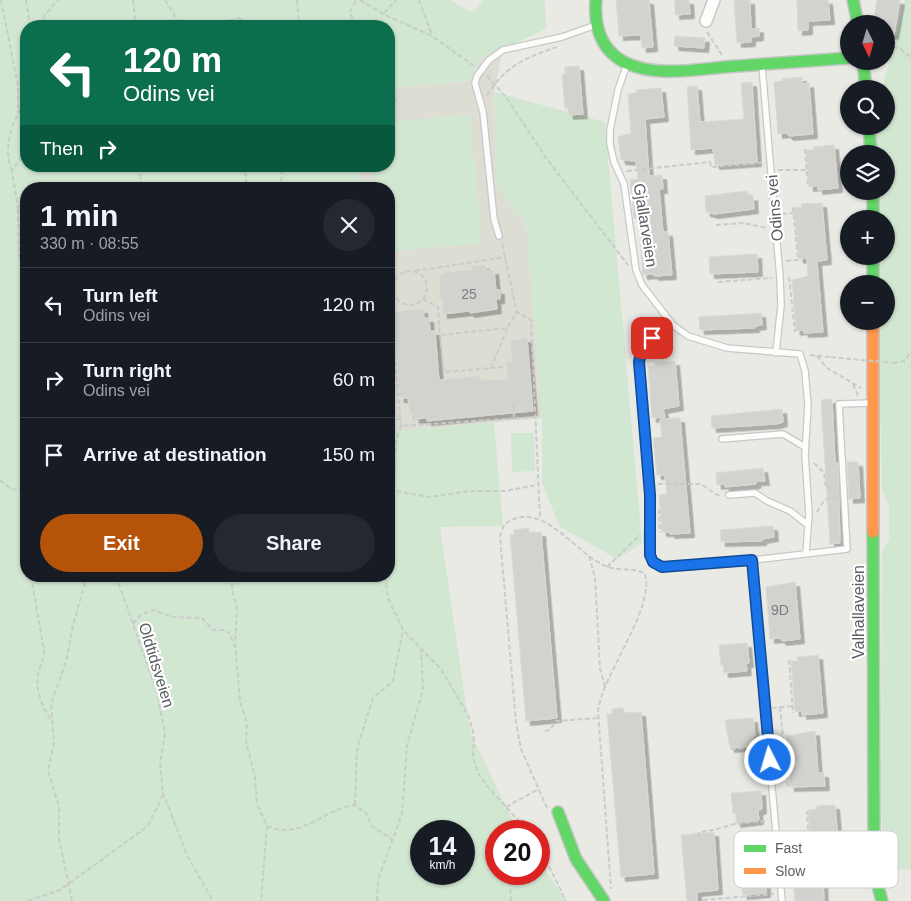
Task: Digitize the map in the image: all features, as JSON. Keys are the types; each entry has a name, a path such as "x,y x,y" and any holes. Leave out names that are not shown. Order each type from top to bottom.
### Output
{"street":[{"path":"596,0 596,26 606,47 627,64 636,68 659,71 840,59"},
{"path":"706,22 714,0"},
{"path":"853,0 856,15"},
{"name":"Valhallaveien","path":"873,330 874,831"},
{"path":"558,812 570,849 608,898"},
{"name":"Valhallaveien","path":"878,888 882,901"}],"lane":[{"path":"499,236 494,220 484,118 475,80 480,70 489,60 503,50 562,37 596,26"},
{"name":"Gjallarveien","path":"627,64 618,90 610,130 612,153 625,190 636,270 642,285 673,325"},
{"name":"Odins vei","path":"762,64 780,278 780,311 776,353"},
{"path":"806,553 808,514 805,447 808,405 805,371 800,354 776,353 715,345 688,336 673,325 648,341 639,359 650,495 648,526 650,555 658,566 752,560 847,548 839,404 874,402"},
{"path":"722,439 783,434 805,447"},
{"path":"730,495 754,493 790,511 808,525"},
{"path":"752,560 776,831"},
{"path":"780,888 782,901"}],"path":[{"path":"1,0 18,86 18,112"},
{"path":"26,0 29,20"},
{"path":"43,20 58,0"},
{"path":"133,0 135,20"},
{"path":"166,0 178,20"},
{"path":"297,0 299,20"},
{"path":"353,20 350,12 356,0"},
{"path":"360,0 383,14 432,36 495,83 546,158 618,254 636,270"},
{"path":"383,14 396,0"},
{"path":"419,0 432,36"},
{"path":"706,22 707,31 724,60"},
{"path":"480,100 514,65 565,45"},
{"path":"895,47 902,49 910,57"},
{"path":"20,109 11,128 7,157 12,171 18,209 20,258"},
{"path":"805,150 808,186"},
{"path":"12,171 20,159"},
{"path":"620,174 642,168 710,162 711,166 770,163"},
{"path":"771,170 807,170"},
{"path":"794,207 798,260 779,264 790,279 795,332"},
{"path":"775,215 794,213"},
{"path":"716,225 744,223 776,230"},
{"path":"499,236 506,257 511,291 517,312 531,320 540,519"},
{"path":"395,282 397,277 407,271 506,257"},
{"path":"395,297 403,304 408,305 414,305 423,299 427,288 426,282 423,277 413,271"},
{"path":"718,282 780,278"},
{"path":"423,299 438,307 444,372 503,367"},
{"path":"491,368 507,328 517,312"},
{"path":"440,335 507,328"},
{"path":"866,390 852,384 827,368 818,356 893,363 904,361 911,352"},
{"path":"395,354 402,426 396,442 395,466"},
{"path":"852,384 858,393 858,403"},
{"path":"513,405 514,418"},
{"path":"402,426 536,417"},
{"path":"395,420 401,419"},
{"path":"805,460 812,462 824,473 826,488 844,487"},
{"path":"0,480 11,489 20,490"},
{"path":"667,483 701,484 717,495 730,495"},
{"path":"395,491 430,497 469,491 505,491 538,485"},
{"path":"808,514 818,512 826,498 844,496"},
{"path":"658,509 660,533"},
{"path":"558,812 548,810 521,749 516,731 500,536 501,528 507,522 520,518 540,519 550,523 589,556 607,567 639,570 646,574 648,582 642,608 599,701 598,718 608,898"},
{"path":"607,567 648,526"},
{"path":"589,556 595,574 600,668 605,687"},
{"path":"32,582 44,651 44,661 38,674 38,686 41,700 52,721"},
{"path":"72,901 59,838 60,806 48,771 54,743 51,704 67,659 72,630 84,582"},
{"name":"Oldtidsveien","path":"118,582 157,692 165,734 160,764 163,793 188,857 213,901"},
{"path":"232,582 236,610 235,649 240,701 247,723 247,751 255,776 257,804 267,826 261,901"},
{"path":"386,582 388,598 403,630 441,669 464,706 473,730 472,750 474,764 487,786 518,820"},
{"path":"133,624 141,615 153,610 172,617 202,618 213,630 224,630 229,633 235,649"},
{"path":"355,805 357,749 373,698 393,681 403,630"},
{"path":"377,901 378,880 402,814 408,746 423,689 421,650"},
{"path":"789,660 793,713"},
{"path":"765,709 793,706"},
{"path":"780,707 788,788"},
{"path":"545,731 550,730 556,720 598,718"},
{"path":"731,750 768,746"},
{"path":"783,768 787,767"},
{"path":"506,806 538,790"},
{"path":"28,901 60,890 68,882 148,826 163,793"},
{"path":"267,826 279,831 291,830 314,822 342,806 355,805 366,814 372,826 393,840"},
{"path":"807,811 808,831"},
{"path":"698,837 698,832 714,830 729,825 775,820"},
{"path":"550,868 566,901"},
{"path":"510,885 511,901"},
{"path":"703,900 781,893"}],"shaded area":[{"path":"503,49 494,92 496,186 526,222 542,418 395,431 395,182 360,182 360,172 395,172 395,87 472,81 479,60"}],"green space":[{"path":"0,0 451,0 471,12 484,0 545,0 546,29 479,60 472,81 395,87 395,20 20,20 20,172 360,172 360,182 20,182 20,582 395,582 395,431 494,422 503,526 440,527 470,732 513,820 485,820 485,885 550,885 550,877 567,901 0,901"},
{"path":"905,0 911,0 911,870 898,870 898,831 882,831 882,552 889,539 889,506 882,489 878,330 895,330 895,275 878,275 878,265 895,265 895,210 879,210 879,200 895,200 895,145 877,145 876,135 895,135 895,80 884,80 887,70 895,70 895,39"},
{"path":"494,92 605,122 642,543 617,559 559,526 542,482 542,418 526,223 496,186"},
{"path":"470,114 482,243 395,251 395,182 374,182 374,172 395,172 395,121"},
{"path":"511,433 534,433 535,471 512,472"}],"building":[{"path":"616,0 649,0 653,47 642,48 641,35 619,36"},
{"path":"675,0 689,0 690,14 675,15"},
{"path":"734,0 750,0 751,29 759,28 759,36 751,37 751,42 737,43"},
{"path":"797,0 828,0 830,20 808,21 808,30 798,31"},
{"path":"877,0 900,0 895,29 895,15 874,15"},
{"path":"675,36 705,38 704,48 674,46"},
{"path":"579,66 583,114 569,115 568,108 565,108 562,75 565,74 565,67"},
{"path":"802,77 802,84 809,83 813,134 789,136 786,133 778,134 774,82 782,81 782,79"},
{"path":"752,82 757,162 715,165 713,148 691,150 687,87 697,86 700,122 744,119 741,83"},
{"path":"661,88 664,117 645,119 649,176 662,175 663,189 659,189 663,232 668,232 672,275 655,276 652,274 643,275 640,237 647,236 646,219 634,218 630,180 638,179 636,161 621,160 618,137 631,133 628,94 636,93 637,90"},
{"path":"834,145 838,188 818,190 818,186 809,187 806,150 814,150 814,147"},
{"path":"747,191 749,197 753,196 754,209 714,214 706,212 705,196"},
{"path":"822,203 827,260 817,261 823,332 804,333 803,330 796,331 792,280 808,276 807,258 799,259 794,208 802,207 801,204"},
{"path":"757,254 758,272 710,274 709,257"},
{"path":"485,265 486,271 494,270 496,290 500,290 500,299 496,299 497,309 443,314 442,298 440,298 440,275 444,274 444,272 473,270 472,266"},
{"path":"423,309 424,318 429,318 430,331 435,331 439,380 479,376 480,381 508,379 506,363 512,362 510,340 527,338 533,411 427,421 427,418 415,419 414,414 410,415 408,398 400,398 395,312"},
{"path":"761,313 762,325 755,326 755,328 700,330 699,317"},
{"path":"675,361 679,406 663,409 665,417 652,418 648,366 656,366 655,363"},
{"path":"832,399 835,463 838,463 840,543 830,544 821,400"},
{"path":"782,409 783,422 776,424 712,428 711,416"},
{"path":"680,418 690,533 670,534 670,532 662,532 659,495 667,494 665,475 657,475 653,438 662,437 660,419"},
{"path":"847,462 858,462 860,498 849,499"},
{"path":"763,468 765,481 757,481 756,484 725,487 724,484 717,485 716,473"},
{"path":"773,526 774,537 762,539 762,541 721,542 720,530"},
{"path":"529,528 529,533 541,532 557,718 526,721 510,535 514,535 514,530"},
{"path":"795,582 800,639 782,641 780,638 770,639 766,587"},
{"path":"747,643 749,663 746,663 747,671 724,673 723,665 721,665 719,645"},
{"path":"818,655 823,713 802,715 802,711 795,712 791,661 798,661 797,657"},
{"path":"623,708 624,713 641,712 654,874 621,877 607,714 612,714 612,709"},
{"path":"753,718 755,736 752,738 753,746 730,748 725,720"},
{"path":"815,731 818,773 824,773 825,786 790,787 786,736"},
{"path":"761,791 762,809 758,811 759,820 736,823 736,813 733,813 731,793"},
{"path":"835,805 837,831 810,831 808,810 816,809 817,806"},
{"path":"714,832 718,890 697,892 697,901 687,901 681,835"},
{"path":"742,888 766,888 766,893 743,895"},
{"path":"794,888 823,888 824,901 795,901"}],"traffic: fast":[{"path":"596,0 596,18 600,36 604,43 616,57 637,67 651,70 680,71 840,59"},
{"path":"853,0 856,15"},
{"path":"864,70 865,80"},
{"path":"870,135 870,145"},
{"path":"873,200 873,210"},
{"path":"873,265 873,275"},
{"path":"873,532 874,831"},
{"path":"558,812 576,859 604,901"},
{"path":"878,888 882,901"}],"traffic: slow":[{"path":"873,330 873,532"}],"route":[{"path":"652,338 645,345 639,362 650,495 648,546 650,555 653,562 662,567 752,560 770,760"}]}
